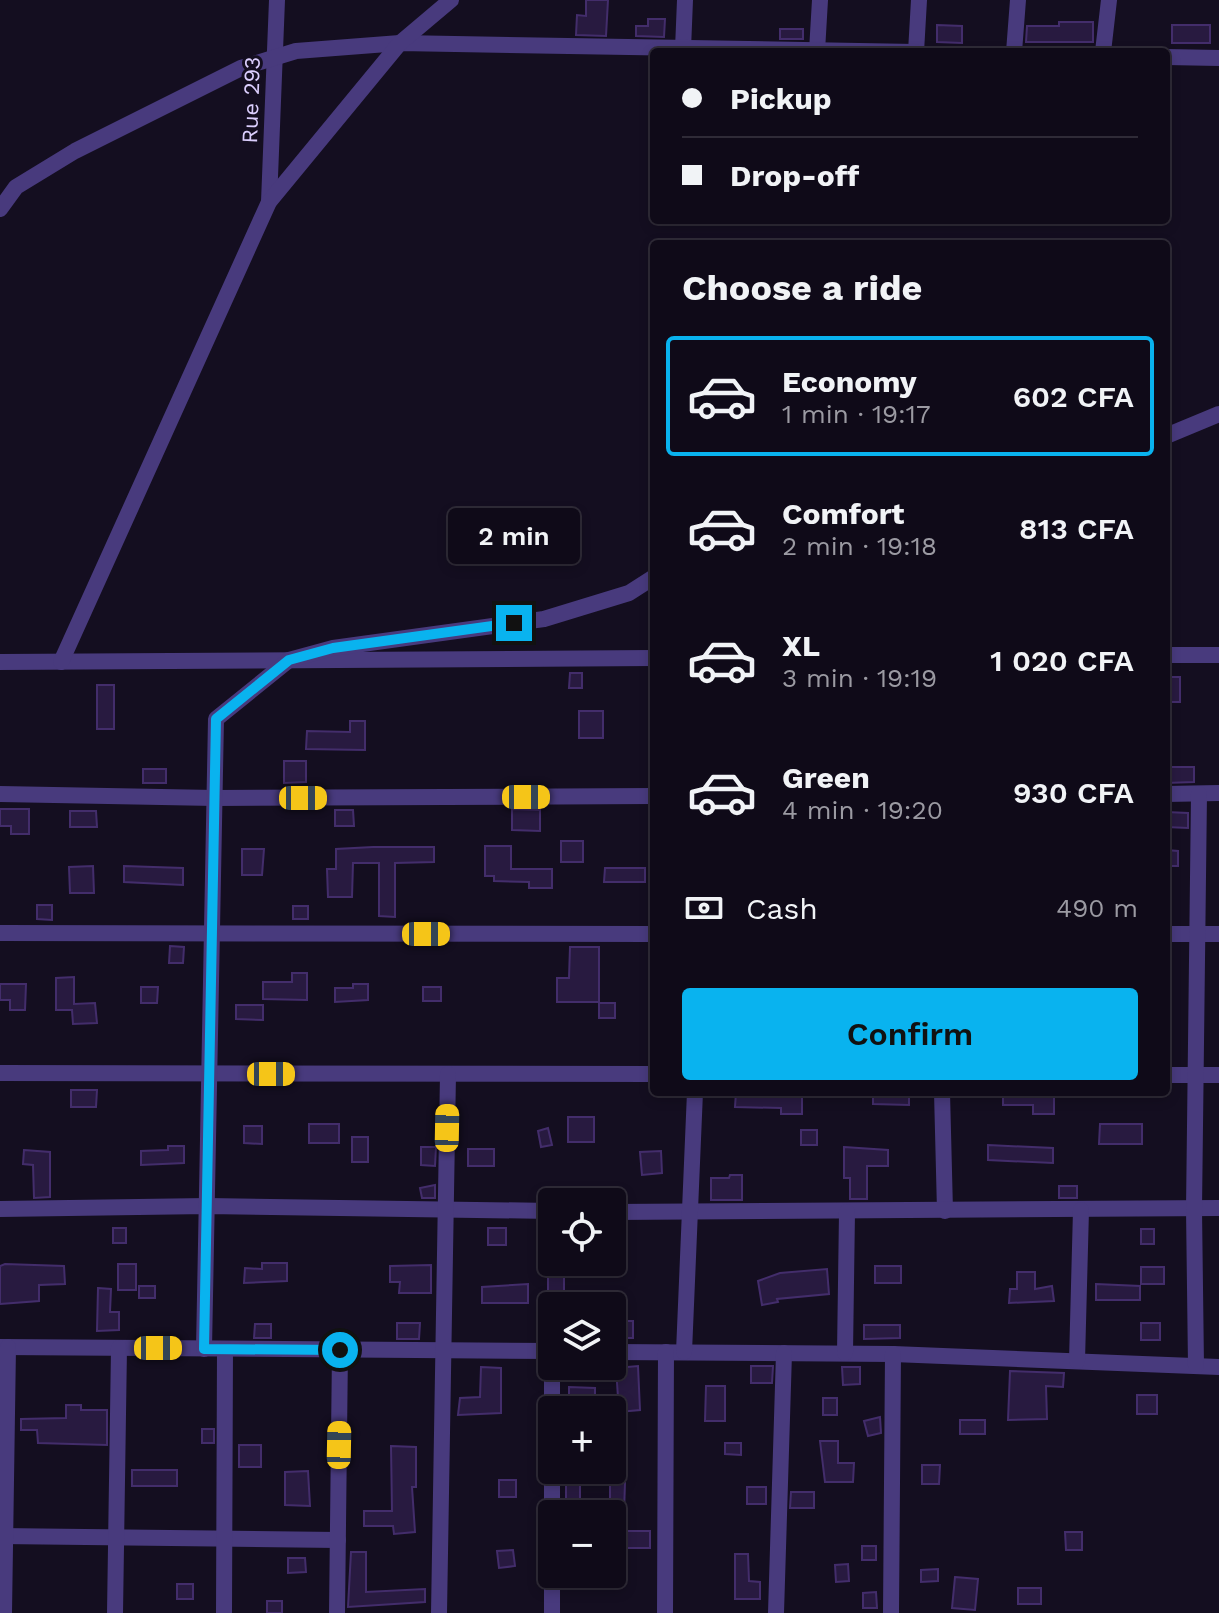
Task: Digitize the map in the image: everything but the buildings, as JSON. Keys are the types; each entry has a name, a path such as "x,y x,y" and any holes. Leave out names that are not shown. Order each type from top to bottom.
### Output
{"street":[{"name":"Rue 293","path":"269,202 277,0"},
{"path":"61,662 269,202 400,43 451,0"},
{"path":"683,48 685,0"},
{"path":"817,48 820,0"},
{"path":"916,48 919,0"},
{"path":"1014,48 1018,0"},
{"path":"1103,48 1109,0"},
{"path":"0,209 16,187 75,151 241,68 296,51 400,43 650,48"},
{"path":"1170,57 1219,58"},
{"path":"1170,434 1219,414"},
{"path":"204,1349 216,719 289,660 333,648 544,619 629,593 650,580"},
{"path":"1170,655 1219,655"},
{"path":"0,662 650,658"},
{"path":"1170,794 1219,793"},
{"path":"0,794 215,798 650,796"},
{"path":"1196,1366 1194,1209 1199,794"},
{"path":"0,933 650,934"},
{"path":"1170,934 1219,934"},
{"path":"0,1073 650,1074"},
{"path":"439,1613 448,1074"},
{"path":"1170,1075 1219,1075"},
{"path":"684,1352 695,1096"},
{"path":"942,1096 945,1211"},
{"path":"0,1209 207,1206 538,1211"},
{"path":"626,1212 1219,1208"},
{"path":"1077,1361 1081,1210"},
{"path":"845,1353 847,1212"},
{"path":"4,1613 4,1347 538,1351"},
{"path":"115,1613 119,1348"},
{"path":"224,1613 225,1349"},
{"path":"337,1613 340,1350"},
{"path":"626,1352 893,1354 1219,1367"},
{"path":"665,1613 666,1352"},
{"path":"776,1613 784,1353"},
{"path":"891,1613 893,1354"},
{"path":"3,1536 338,1540"},
{"path":"552,1588 552,1613"}],"route":[{"path":"340,1350 204,1349 216,719 289,660 333,648 514,623"}]}
